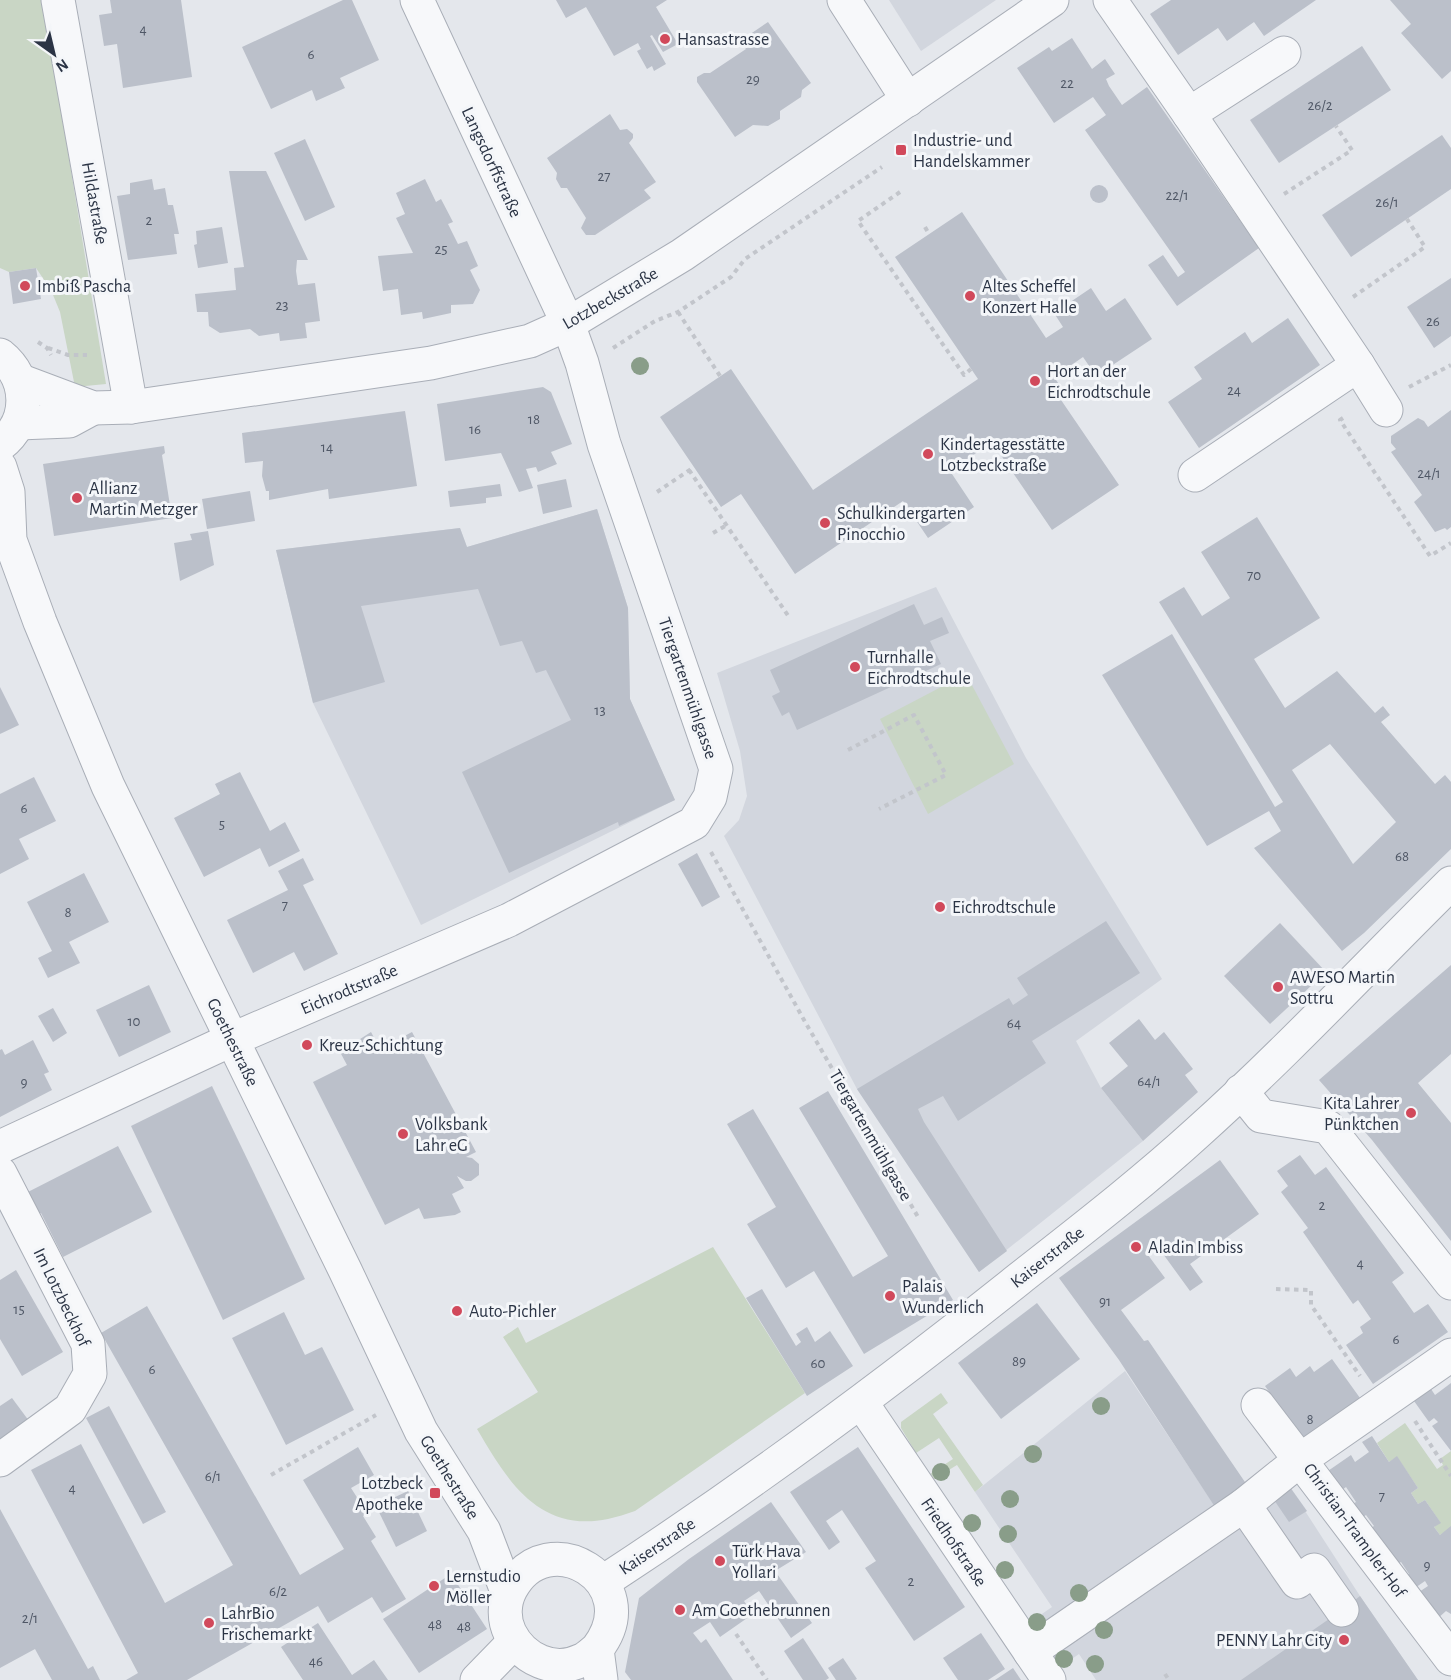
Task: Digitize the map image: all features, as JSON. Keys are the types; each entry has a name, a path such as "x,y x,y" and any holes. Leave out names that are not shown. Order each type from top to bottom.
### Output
{"street":[{"name":"Hildastraße","path":"58,0 130,407"},
{"name":"Langsdorffstraße","path":"417,0 568,324"},
{"path":"844,0 908,100"},
{"name":"Lotzbeckstraße","path":"21,381 93,408 130,407 431,363 530,340 568,324 682,255 1052,0"},
{"path":"1110,0 1256,213 1386,410"},
{"path":"1189,114 1284,53"},
{"name":"Tiergartenmühlgasse","path":"568,324 582,363 604,444 716,769 710,797 694,823"},
{"path":"0,355 13,367 21,381"},
{"path":"1195,475 1358,365"},
{"name":"Lotzbeckstraße","path":"10,434 23,409 24,395 21,381"},
{"name":"Lotzbeckstraße","path":"10,434 69,421 93,408"},
{"name":"Goethestraße","path":"0,467 8,492 5,533 108,786 426,1440 484,1531 508,1594 505,1610 507,1627 514,1642"},
{"name":"Eichrodtstraße","path":"0,1147 232,1039 509,920 694,823"},
{"name":"Kaiserstraße","path":"603,1582 741,1490 861,1402 1128,1192 1199,1131 1241,1091 1451,884"},
{"path":"1241,1091 1261,1116 1328,1127 1451,1283"},
{"name":"Im Lotzbeckhof","path":"0,1173 88,1344 90,1374 70,1409 0,1460"},
{"name":"Christian-Trampler-Hof","path":"1451,1355 1300,1460 1451,1659"},
{"name":"Friedhofstraße","path":"861,1402 946,1531 1049,1680"},
{"path":"1030,1652 1244,1505 1300,1460 1258,1405"},
{"path":"1244,1505 1297,1582 1314,1570 1342,1610"},
{"name":"Goethestraße","path":"484,1531 539,1562"},
{"path":"477,1680 514,1642 524,1653 537,1661 574,1672 583,1660 599,1665 611,1624 612,1610 603,1582 591,1569 574,1561 557,1559 539,1562 526,1570 508,1594"}],"path":[{"path":"1256,213 1352,150 1336,126"},
{"path":"582,363 605,354 655,321 678,312 730,277 745,259 882,167"},
{"path":"900,192 858,221 964,375 971,369"},
{"path":"1325,316 1425,247 1407,219"},
{"path":"925,227 929,234"},
{"path":"678,312 720,376"},
{"path":"47,348 68,356 122,356"},
{"path":"1340,420 1430,556 1451,543"},
{"path":"649,498 694,467"},
{"path":"689,471 789,617"},
{"path":"713,533 727,525"},
{"path":"848,750 914,715 946,775 879,809"},
{"name":"Tiergartenmühlgasse","path":"694,823 918,1217"},
{"path":"1276,1289 1311,1290 1311,1305 1379,1404"},
{"path":"271,1475 405,1398"},
{"path":"1413,1418 1451,1476"},
{"path":"736,1634 767,1680"},
{"path":"1165,1674 1169,1680"}],"shaded area":[{"path":"889,0 996,0 921,51"},
{"path":"597,509 628,608 630,699 675,800 421,925 313,703 276,550 460,528 467,547"},
{"name":"Eichrodtschule","path":"936,587 1026,758 1162,979 1076,1041 1101,1088 1143,1141 979,1272 857,1089 724,836 739,820 747,796 740,751 717,673"},
{"path":"1125,1371 1215,1506 1285,1480 1418,1680 1096,1680 1079,1654 1059,1668 1029,1623 1052,1607 975,1492"}],"green space":[{"path":"0,0 43,0 106,384 75,387 60,312 51,290 36,268 9,272 0,268"},
{"path":"966,674 1014,764 928,814 880,719"},
{"path":"713,1247 805,1393 635,1511 608,1519 584,1521 562,1518 544,1510 513,1484 477,1429 538,1392 503,1337 518,1327 526,1343"},
{"path":"941,1393 948,1403 933,1414 983,1485 975,1492 957,1465 934,1479 930,1474 953,1459 939,1438 916,1453 901,1428 901,1422"},
{"path":"1405,1423 1437,1469 1443,1465 1440,1459 1451,1451 1451,1528 1440,1535 1434,1527 1440,1522 1425,1500 1418,1504 1411,1493 1418,1488 1397,1457 1389,1462 1377,1443"}],"building":[{"path":"110,0 181,0 192,77 123,88 117,44 104,46 99,15 112,13"},
{"path":"343,0 352,0 379,60 340,78 345,88 316,101 312,90 271,109 242,47"},
{"path":"556,0 667,0 656,7 678,44 663,52 652,35 650,36 666,64 654,71 652,66 647,69 637,51 641,49 638,43 614,56 586,7 566,18"},
{"path":"1171,0 1316,0 1264,36 1254,22 1227,41 1218,28 1178,55 1150,14"},
{"path":"1390,0 1451,0 1451,71 1442,79 1401,33 1411,24"},
{"path":"768,22 811,83 802,90 801,97 780,111 780,119 768,126 753,125 735,137 697,82 697,77 710,73 746,49 740,41"},
{"path":"1072,38 1092,69 1105,59 1115,74 1106,79 1122,105 1147,87 1259,248 1177,306 1148,265 1163,255 1178,277 1185,272 1085,130 1106,115 1093,97 1054,123 1017,68 1049,47 1052,51"},
{"path":"1362,46 1391,90 1279,163 1250,120"},
{"path":"610,114 620,130 627,129 633,134 629,143 656,182 644,190 651,198 595,235 586,235 581,228 586,218 567,188 561,188 556,179 557,173 547,158"},
{"path":"1442,135 1451,148 1451,189 1351,257 1322,215"},
{"path":"305,139 335,207 305,221 274,153"},
{"path":"229,171 266,171 308,260 297,260 298,285 315,283 320,321 305,323 307,338 280,341 279,333 259,336 250,329 220,333 209,326 208,312 197,312 195,294 236,290 234,268 244,267"},
{"path":"152,179 154,190 165,188 168,205 173,205 179,234 174,234 177,254 128,260 117,196 130,194 130,183"},
{"path":"425,179 436,202 441,199 453,222 448,224 458,244 467,241 478,266 470,270 480,290 473,304 451,305 451,313 423,319 422,312 401,315 398,289 383,291 378,256 413,253 396,218 405,214 396,193"},
{"path":"1099,185 1105,188 1108,194 1105,200 1099,203 1093,200 1090,194 1093,188"},
{"path":"962,212 1046,338 1063,327 1054,313 1091,288 1106,311 1125,298 1152,339 1096,376 1083,357 1054,377 1065,393 1059,397 1119,485 1052,530 992,442 950,471 974,507 928,538 903,501 795,574 741,494 721,507 660,417 731,369 813,490 978,379 895,257"},
{"path":"222,227 228,263 198,268 194,245 197,244 196,231"},
{"name":"Imbiß Pascha","path":"36,268 41,299 13,304 9,272"},
{"path":"1451,278 1451,336 1434,348 1407,307"},
{"path":"1288,318 1320,365 1199,448 1168,402 1202,379 1194,367 1245,332 1252,343"},
{"path":"543,387 551,392 572,444 551,452 557,464 538,472 536,467 526,469 533,488 519,492 501,453 445,461 437,404"},
{"path":"1451,410 1451,527 1435,532 1414,502 1422,495 1391,452 1396,449 1391,443 1391,436 1418,418 1428,427"},
{"path":"405,411 417,486 329,499 328,489 269,500 269,491 266,491 262,476 263,461 245,463 242,433"},
{"path":"164,446 165,453 162,455 172,518 54,536 43,464"},
{"path":"566,479 572,507 543,514 537,485"},
{"path":"500,484 502,496 486,498 486,503 450,507 448,491"},
{"path":"250,491 255,521 207,529 202,499"},
{"path":"597,509 628,608 630,699 675,800 619,826 618,822 509,873 462,772 571,720 546,670 536,673 522,641 500,646 478,589 361,606 385,682 313,703 276,550 460,528 467,547"},
{"path":"1257,517 1320,618 1254,659 1285,708 1337,671 1375,713 1383,706 1390,715 1381,722 1435,784 1445,775 1451,782 1451,849 1364,933 1342,951 1254,848 1281,831 1269,811 1207,846 1102,675 1172,634 1275,807 1283,802 1159,602 1184,587 1202,616 1230,598 1201,552","holes":["1330,744 1396,822 1353,864 1292,770"]},
{"path":"208,531 214,565 180,581 174,543 192,540 190,534"},
{"name":"Turnhalle Eichrodtschule","path":"914,604 924,625 942,617 949,633 930,641 941,664 797,730 789,712 782,716 772,696 780,692 770,670"},
{"path":"0,687 19,725 0,734"},
{"path":"240,772 270,831 285,822 300,851 269,867 260,848 204,877 174,818 220,794 215,784"},
{"path":"34,777 56,821 19,839 29,859 0,874 0,794"},
{"path":"697,853 720,897 702,907 678,864"},
{"path":"303,858 314,880 303,885 338,954 304,971 294,952 253,973 227,920 288,890 278,871"},
{"path":"84,873 109,922 69,942 80,963 48,978 38,958 52,951 27,902"},
{"path":"1106,921 1140,973 1032,1041 1046,1063 958,1121 943,1096 918,1109 924,1122 1007,1251 979,1272 857,1089 1009,998 1013,1005 1028,995 1017,978"},
{"path":"1280,923 1326,972 1270,1024 1224,976"},
{"path":"1451,965 1451,1054 1418,1083 1451,1123 1451,1241 1372,1140 1319,1080"},
{"path":"149,985 171,1032 119,1057 96,1010"},
{"path":"53,1008 67,1033 53,1042 38,1016"},
{"path":"1139,1019 1155,1040 1164,1032 1193,1069 1185,1075 1198,1092 1143,1141 1101,1088 1128,1066 1109,1043"},
{"name":"Volksbank Lahr eG","path":"371,1032 380,1049 412,1032 476,1152 466,1157 472,1158 479,1164 479,1175 471,1181 457,1176 464,1188 452,1194 461,1212 455,1215 424,1219 419,1208 385,1225 313,1082 347,1065 340,1052"},
{"path":"33,1040 49,1072 44,1074 52,1090 0,1117 0,1050 2,1049 5,1055"},
{"path":"212,1086 305,1279 223,1320 131,1126"},
{"path":"828,1091 953,1300 864,1354 814,1271 786,1288 747,1224 776,1207 727,1124 753,1109 853,1277 888,1256 799,1108"},
{"path":"118,1146 152,1212 63,1257 41,1213 35,1215 24,1194"},
{"path":"1300,1155 1315,1175 1326,1167 1404,1273 1392,1282 1414,1313 1428,1304 1448,1332 1373,1384 1346,1345 1363,1333 1360,1327 1371,1319 1358,1300 1353,1304 1303,1232 1308,1228 1281,1192 1288,1186 1277,1171"},
{"path":"1220,1160 1259,1214 1190,1264 1203,1282 1190,1291 1158,1247 1148,1255 1165,1278 1121,1310 1144,1341 1148,1340 1247,1485 1215,1507 1119,1360 1059,1278"},
{"path":"16,1270 63,1352 22,1376 0,1339 0,1280"},
{"path":"762,1289 796,1346 801,1342 796,1334 807,1327 815,1342 830,1331 853,1366 807,1396 746,1298"},
{"path":"1037,1303 1080,1359 1001,1419 958,1363"},
{"path":"147,1306 300,1575 344,1549 303,1480 358,1447 374,1475 351,1488 367,1513 363,1516 376,1537 371,1541 406,1599 382,1613 372,1597 328,1623 318,1606 187,1680 126,1680 138,1673 31,1470 81,1444 165,1603 233,1565 101,1333"},
{"path":"284,1312 305,1355 322,1347 354,1410 286,1445 232,1338"},
{"path":"1332,1359 1360,1398 1303,1439 1265,1386 1290,1368 1296,1377 1310,1366 1314,1372"},
{"path":"1451,1383 1451,1451 1432,1426 1438,1422 1434,1418 1429,1422 1414,1401 1431,1389 1435,1395"},
{"path":"12,1398 32,1425 0,1443 0,1406"},
{"path":"109,1406 166,1512 143,1524 86,1418"},
{"path":"1372,1436 1389,1462 1397,1456 1418,1488 1411,1493 1418,1504 1425,1500 1441,1523 1434,1527 1440,1535 1451,1526 1451,1614 1446,1611 1437,1619 1419,1592 1428,1586 1425,1581 1412,1590 1403,1577 1409,1574 1401,1562 1391,1568 1365,1532 1374,1526 1366,1515 1356,1522 1347,1508 1356,1502 1346,1487 1338,1493 1325,1473 1351,1455 1355,1462 1369,1452 1362,1442"},
{"path":"858,1447 965,1607 914,1641 865,1568 876,1561 842,1510 826,1521 840,1542 829,1550 790,1492"},
{"path":"1285,1480 1307,1511 1289,1522 1268,1491"},
{"path":"408,1491 427,1531 396,1547 376,1506"},
{"path":"771,1502 806,1552 775,1571 812,1623 791,1638 759,1591 744,1601 753,1614 720,1637 710,1622 693,1633 701,1643 706,1639 733,1680 631,1680 625,1672 639,1598 689,1559"},
{"path":"0,1509 88,1669 93,1666 100,1680 52,1680 35,1649 0,1668"},
{"path":"451,1574 487,1629 419,1673 383,1619"},
{"name":"PENNY Lahr City","path":"1360,1596 1418,1680 1241,1680 1342,1610"},
{"path":"318,1623 352,1675 374,1660 388,1680 303,1680 281,1647"},
{"path":"981,1633 1005,1669 988,1680 958,1680 943,1658"},
{"path":"803,1638 829,1678 826,1680 803,1680 784,1651"},
{"path":"843,1658 857,1679 836,1680 828,1668"},
{"path":"1013,1668 1021,1680 995,1680"}],"place":[{"name":"Hansastrasse","path":"665,39"},
{"name":"Industrie- und Handelskammer","path":"901,150"},
{"name":"Imbiß Pascha","path":"25,286"},
{"name":"Altes Scheffel Konzert Halle","path":"970,296"},
{"name":"Hort an der Eichrodtschule","path":"1035,381"},
{"name":"Kindertagesstätte Lotzbeckstraße","path":"928,454"},
{"name":"Allianz Martin Metzger","path":"77,498"},
{"name":"Schulkindergarten Pinocchio","path":"825,523"},
{"name":"Turnhalle Eichrodtschule","path":"855,667"},
{"name":"Eichrodtschule","path":"940,907"},
{"name":"AWESO Martin Sottru","path":"1278,987"},
{"name":"Kreuz-Schichtung","path":"307,1045"},
{"name":"Kita Lahrer Pünktchen","path":"1411,1113"},
{"name":"Volksbank Lahr eG","path":"403,1134"},
{"name":"Aladin Imbiss","path":"1136,1247"},
{"name":"Palais Wunderlich","path":"890,1296"},
{"name":"Auto-Pichler","path":"457,1311"},
{"name":"Lotzbeck Apotheke","path":"435,1493"},
{"name":"Türk Hava Yollari","path":"720,1561"},
{"name":"Lernstudio Möller","path":"434,1586"},
{"name":"Am Goethebrunnen","path":"680,1610"},
{"name":"LahrBio Frischemarkt","path":"209,1623"},
{"name":"PENNY Lahr City","path":"1344,1640"}]}
